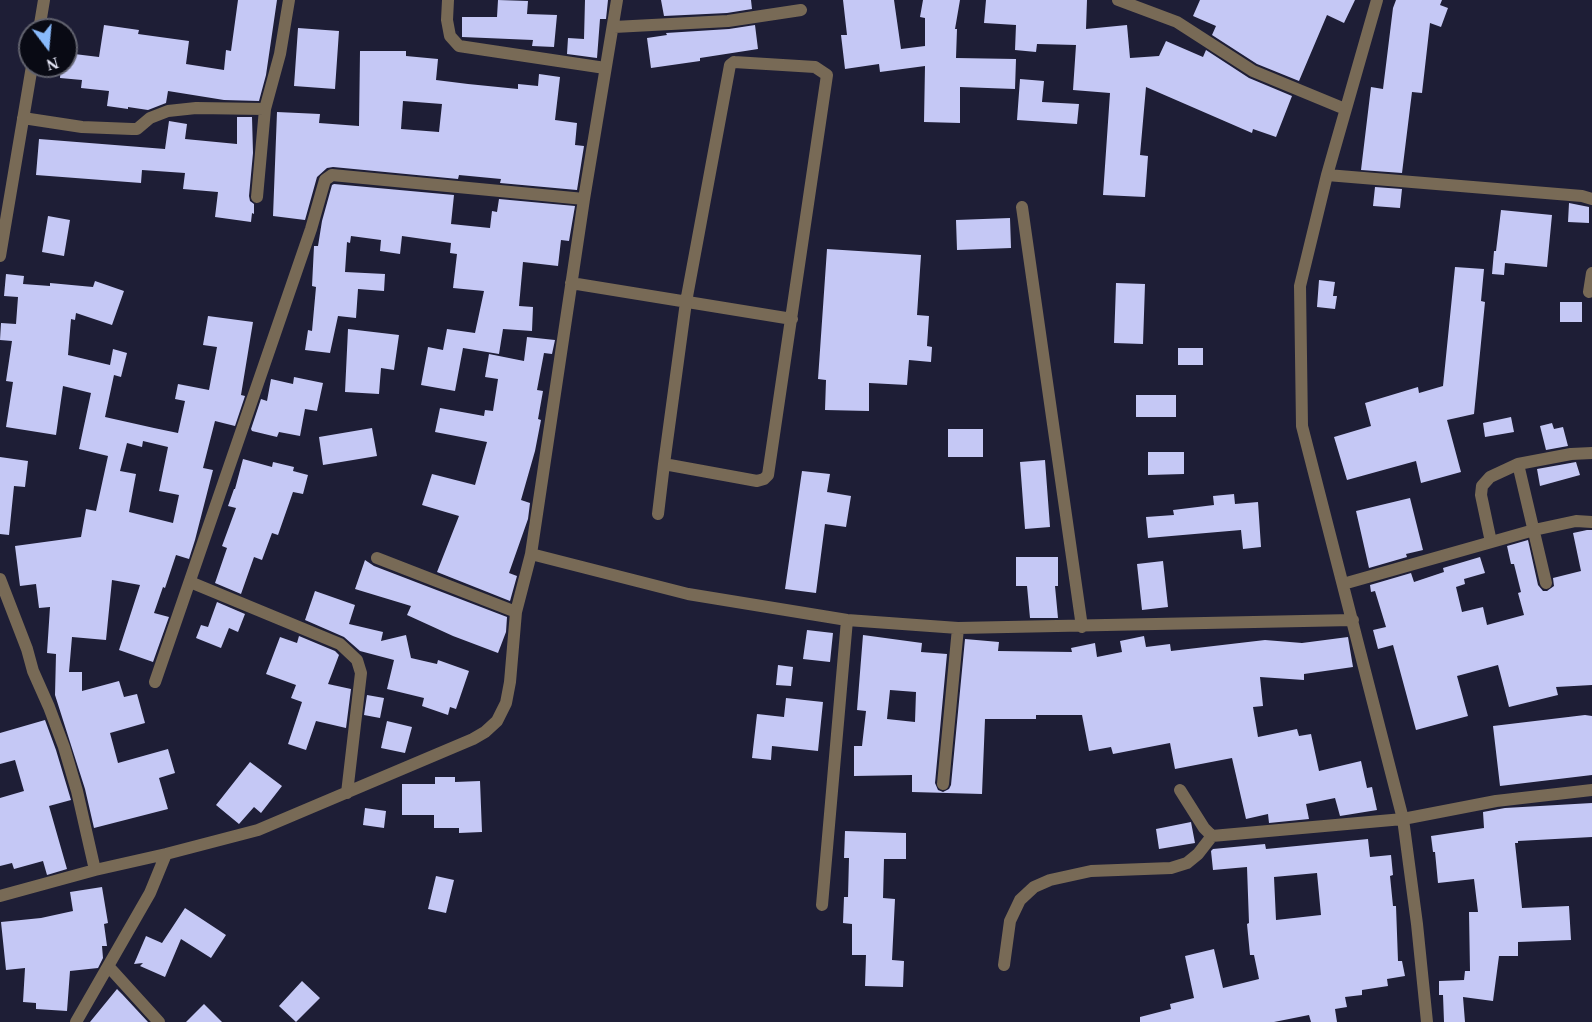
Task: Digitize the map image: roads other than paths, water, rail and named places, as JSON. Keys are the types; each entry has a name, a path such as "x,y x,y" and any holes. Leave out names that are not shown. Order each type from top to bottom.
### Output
{"street":[{"path":"41,18 44,0"},
{"path":"257,197 266,109 280,54 289,0"},
{"path":"448,0 447,20 450,36 459,46 605,68"},
{"path":"0,896 258,830 473,739 497,721 506,704 510,682 516,612 531,554 584,199 618,0"},
{"path":"1118,0 1177,22 1253,72 1345,109"},
{"path":"1376,0 1327,175 1300,286 1302,426 1403,819 1427,1022"},
{"path":"614,27 728,21 801,10"},
{"path":"658,514 664,464 686,302 730,65 734,62 815,67 827,75 768,475 765,479 757,481 664,464"},
{"path":"0,256 30,78"},
{"path":"23,118 82,127 138,129 150,118 168,111 196,108 266,109"},
{"path":"155,682 311,229 325,180 332,175 584,199"},
{"path":"1327,175 1582,196 1592,199"},
{"path":"1022,207 1082,627"},
{"path":"1589,292 1592,273"},
{"path":"572,283 792,319"},
{"path":"1491,542 1481,495 1482,486 1490,477 1518,464 1571,454 1592,453"},
{"path":"1518,464 1546,583"},
{"path":"1343,584 1534,530 1576,521 1592,522"},
{"path":"531,554 688,594 847,620 958,628 1353,620"},
{"path":"377,558 516,612"},
{"path":"0,579 33,671 64,747 77,791 95,870"},
{"path":"190,582 340,644 357,660 361,673 347,793"},
{"path":"822,905 847,620"},
{"path":"943,784 958,628"},
{"path":"1180,790 1204,828 1212,836"},
{"path":"1004,964 1010,921 1020,900 1034,887 1050,880 1091,871 1171,868 1187,863 1198,854 1212,836 1403,819 1497,801 1592,790"},
{"path":"76,1022 150,893 166,854"},
{"path":"109,967 159,1022"}]}
